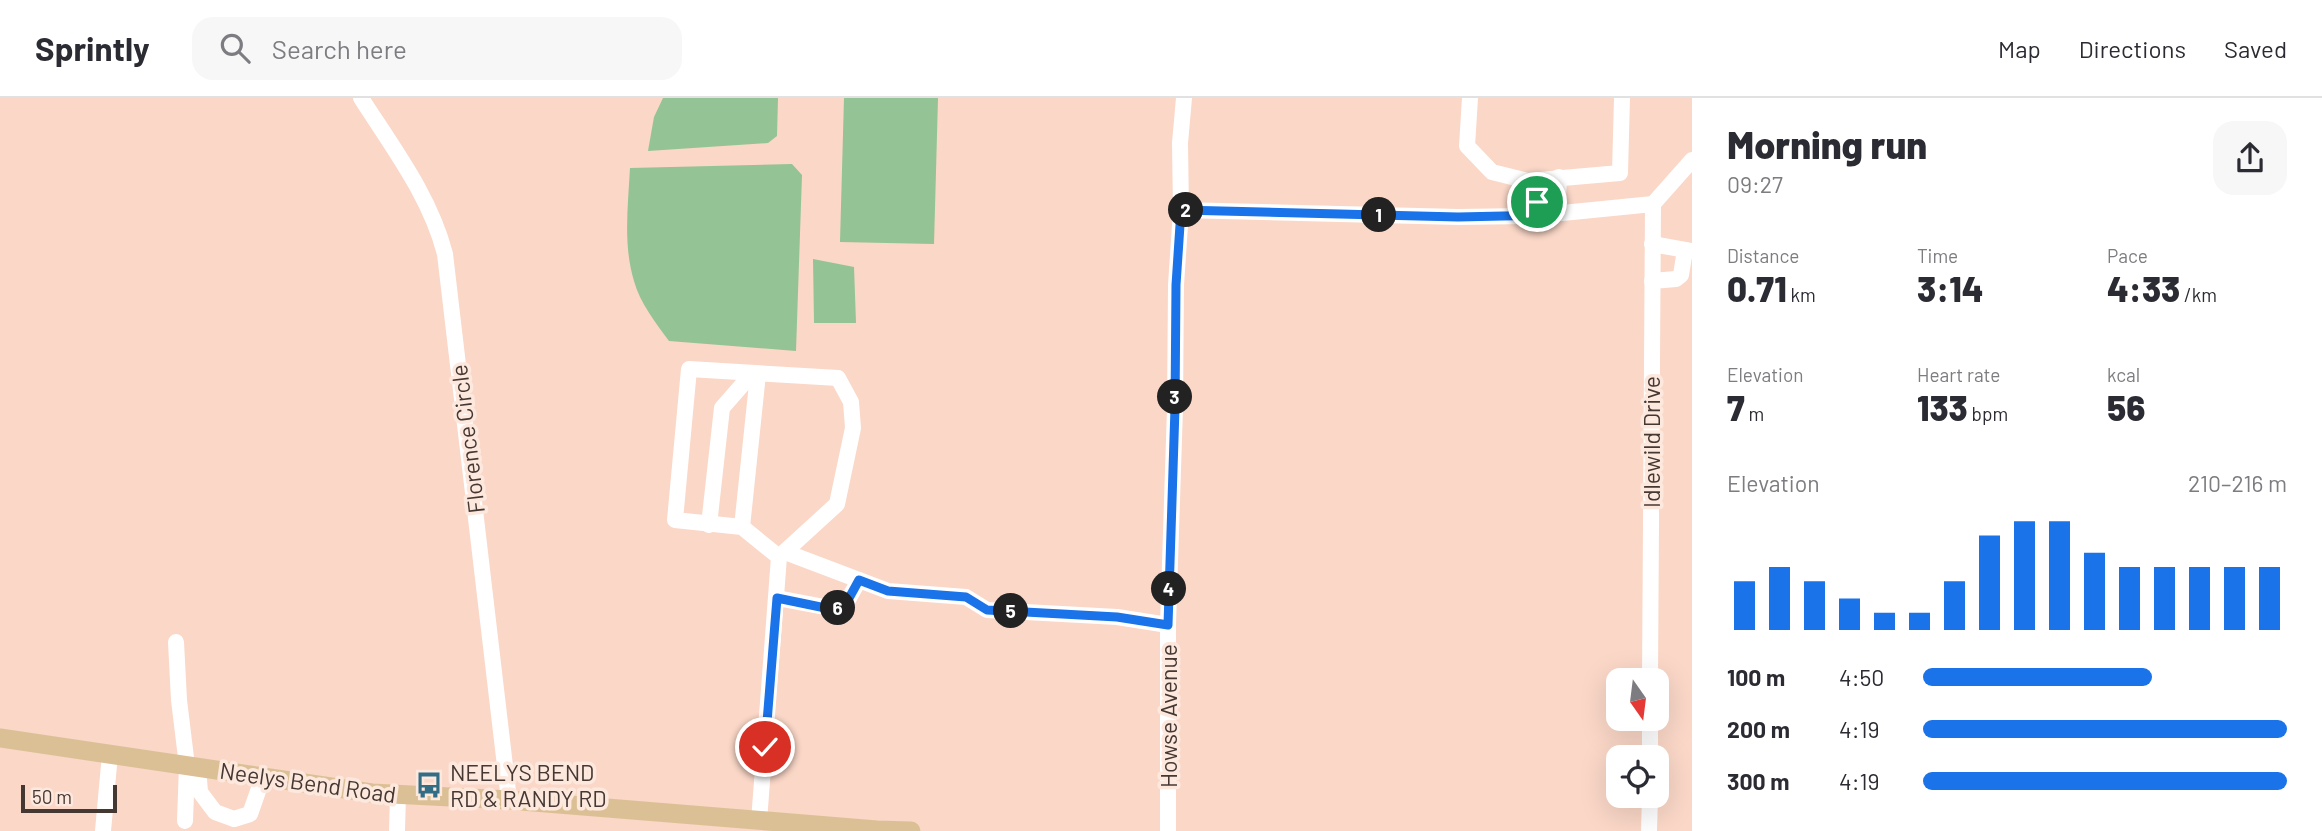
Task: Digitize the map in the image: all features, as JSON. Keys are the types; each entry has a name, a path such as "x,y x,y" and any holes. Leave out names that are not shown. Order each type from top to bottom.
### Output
{"main road":[{"name":"Neelys Bend Road","path":"0,738 398,796 509,800 877,831 911,831"}],"street":[{"name":"Florence Circle","path":"361,98 418,186 440,236 444,254 509,800"},
{"name":"Howse Avenue","path":"1168,831 1168,625 1176,285 1181,210 1180,143 1184,98"},
{"path":"1470,98 1467,146 1492,172 1528,181 1620,173 1622,98"},
{"path":"1181,210 1458,217 1551,213 1653,204 1692,160"},
{"path":"1551,213 1558,200 1559,177"},
{"path":"1528,181 1537,202 1551,213"},
{"name":"Idlewild Drive","path":"1650,668 1653,204"},
{"path":"1652,281 1676,279 1681,275 1689,251 1653,244"},
{"path":"760,821 782,554 837,504 853,428 851,402 838,378 689,369 676,520 742,527 782,554 888,591 966,597 987,610 1117,617 1168,625"},
{"path":"709,525 722,408 743,384 758,374"},
{"path":"742,527 758,374"},
{"path":"777,598 835,610 848,600 859,580"},
{"path":"176,642 179,700 200,792 215,812 234,819 250,814 263,777"},
{"path":"103,831 110,754"},
{"path":"185,821 192,766"},
{"path":"397,831 398,796"},
{"path":"1649,831 1650,808"}],"green space":[{"path":"663,98 778,98 777,136 768,143 648,151 654,117"},
{"path":"844,98 938,98 934,244 840,242"},
{"path":"792,164 802,175 796,351 669,341 649,313 634,281 628,254 630,168"},
{"path":"813,259 854,267 856,323 814,323"}],"place":[{"name":"NEELYS BEND RD & RANDY RD","path":"429,785"}],"route":[{"path":"765,747 777,598 835,610 848,600 859,580 888,591 966,597 987,610 1117,617 1168,625 1176,285 1181,210 1458,217 1552,215 1537,202"}]}
